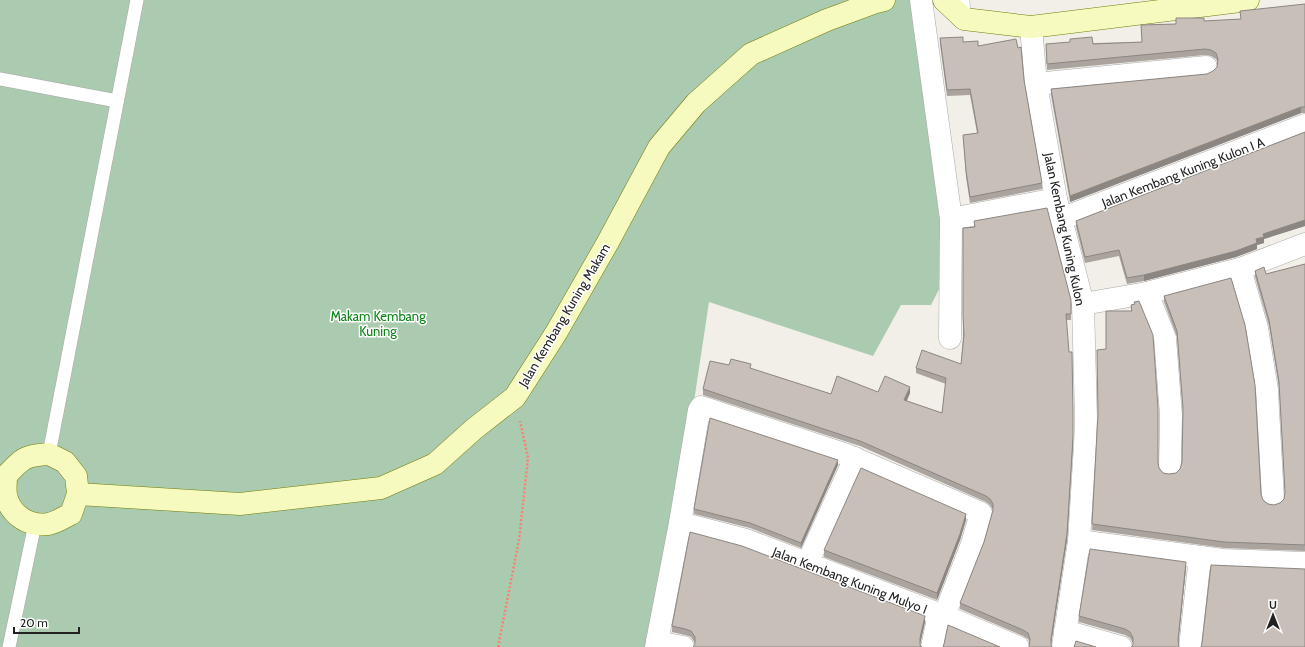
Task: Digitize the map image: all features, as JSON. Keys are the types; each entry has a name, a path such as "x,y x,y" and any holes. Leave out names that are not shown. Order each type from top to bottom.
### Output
{"street":[{"path":"921,0 950,219 950,338"},
{"path":"944,0 963,9 1031,27 1139,6 1245,1"},
{"name":"Jalan Kembang Kuning Makam","path":"78,494 240,504 381,488 436,464 474,429 515,397 556,333 608,242 659,147 696,102 751,54 827,20 878,1"},
{"name":"Jalan Kembang Kuning Kulon","path":"1031,27 1036,84 1059,209 1083,304 1086,419 1079,541 1064,639"},
{"path":"1036,84 1206,67"},
{"name":"Jalan Kembang Kuning Kulon I A","path":"950,219 1059,209 1305,125"},
{"path":"1083,304 1147,293 1240,269 1305,244"},
{"path":"1240,269 1257,328 1267,390 1273,499"},
{"path":"1147,293 1165,338 1172,415 1170,468"},
{"path":"683,647 657,644 680,523 698,410 701,407 855,458 981,513 972,544 942,615 932,647"},
{"path":"49,454 65,462 76,476 78,494 71,514 50,524 35,524 21,519 11,508 6,495 3,475 16,464 31,455 49,454"},
{"path":"807,564 855,458"},
{"name":"Jalan Kembang Kuning Mulyo I","path":"680,523 746,540 942,615 1018,647"},
{"path":"1079,541 1223,560 1305,563"},
{"path":"1190,647 1200,557"},
{"path":"1064,639 1120,647"}],"lane":[{"path":"49,454 137,0"},
{"path":"0,79 117,102"},
{"path":"9,647 35,524"}],"path":[{"path":"498,647 519,540 528,458 515,397"}],"green space":[{"name":"Makam Kembang Kuning","path":"0,0 926,0 947,274 931,305 901,305 873,356 709,302 679,501 647,647 0,647"}],"building":[{"path":"1305,4 1305,107 1301,107 1070,196 1051,89 1207,74 1217,67 1218,59 1216,53 1205,49 1047,64 1046,44 1070,42 1070,39 1092,37 1093,44 1142,42 1141,25 1176,24 1176,18 1204,18 1204,21 1241,19 1240,11"},
{"path":"963,37 963,42 978,41 978,46 1016,39 1018,48 1021,47 1024,80 1042,183 970,197 963,135 978,133 970,89 947,90 940,38"},
{"path":"1305,132 1305,220 1263,234 1264,237 1256,239 1257,243 1236,251 1127,278 1119,250 1085,257 1076,221"},
{"path":"1047,208 1071,300 1071,314 1066,314 1069,352 1072,352 1073,437 1067,534 1051,639 1052,647 1029,647 1030,639 1028,633 960,603 984,542 993,510 993,504 990,499 860,441 703,389 710,361 729,365 731,359 751,364 750,368 831,394 837,376 878,392 885,376 910,387 904,400 942,413 946,378 916,368 922,350 961,364 964,335 963,228 975,227 974,221"},
{"path":"1305,264 1305,545 1224,542 1092,524 1098,414 1097,350 1106,349 1106,311 1132,311 1131,305 1135,304 1134,302 1139,301 1153,335 1158,409 1159,468 1163,473 1176,473 1180,469 1182,462 1183,408 1177,331 1164,296 1231,278 1245,325 1255,385 1261,494 1263,500 1268,504 1274,505 1280,503 1284,499 1285,492 1279,382 1269,320 1255,271 1264,267 1266,274"},
{"path":"710,418 838,460 801,543 750,523 694,509"},
{"path":"861,468 966,514 960,534 937,593 824,550"},
{"path":"690,532 742,546 925,616 920,638 920,645 922,647 693,647 695,644 695,637 691,631 672,626"},
{"path":"1090,549 1186,562 1178,640 1179,647 1131,647 1133,645 1133,638 1130,632 1125,629 1079,616"},
{"path":"1211,565 1305,569 1305,647 1201,647"},
{"path":"948,625 1000,647 943,647"},
{"path":"1076,641 1096,647 1074,647"}]}
